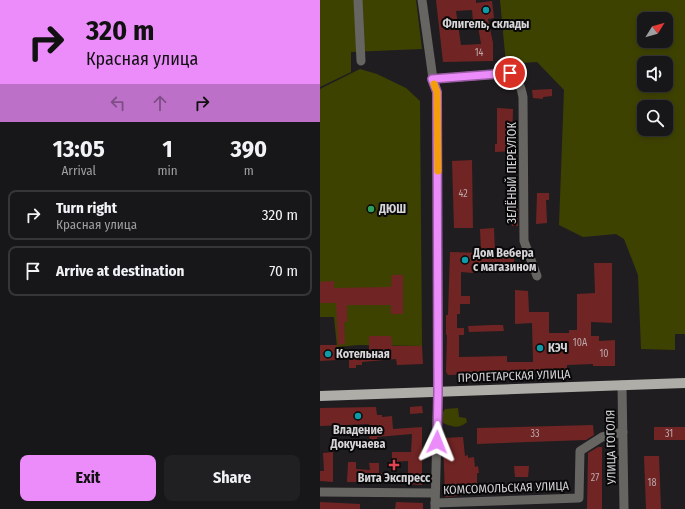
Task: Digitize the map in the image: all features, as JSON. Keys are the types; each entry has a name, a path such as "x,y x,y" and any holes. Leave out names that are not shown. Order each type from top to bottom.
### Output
{"main road":[{"name":"ПРОЛЕТАРСКАЯ УЛИЦА","path":"320,396 685,383"}],"street":[{"path":"358,0 361,61"},
{"path":"422,0 432,79 437,92 438,392 435,502"},
{"name":"ЗЕЛЁНЫЙ ПЕРЕУЛОК","path":"432,79 510,73 517,79 522,88 524,241 537,276"},
{"name":"УЛИЦА ГОГОЛЯ","path":"622,385 624,509"},
{"name":"КОМСОМОЛЬСКАЯ УЛИЦА","path":"320,492 435,502 579,498 580,451 602,437 623,432"}],"shaded area":[{"path":"320,0 416,0 422,49 351,52 351,72 320,87"},
{"path":"500,0 685,0 685,334 675,334 675,350 641,349 638,275 624,239 616,234 583,237 559,225 564,90 537,62 506,64"},
{"name":"ДЮШ","path":"360,69 377,74 406,88 420,101 422,346 358,345 337,347 334,317 320,317 320,89"},
{"path":"458,408 459,417 466,418 467,422 461,426 455,427 443,423 443,412 445,409"}],"building":[{"path":"436,0 476,0 476,3 492,1 494,18 488,19 493,43 493,61 443,62","holes":["472,10 473,21 477,20 481,44 461,45 456,11"]},
{"path":"552,89 552,96 543,97 543,99 533,98 532,90"},
{"path":"497,108 513,109 512,144 516,144 516,151 495,152 495,144 497,144"},
{"path":"472,160 473,228 454,228 452,161"},
{"path":"537,193 549,193 549,200 546,200 547,223 536,224"},
{"path":"518,204 518,226 512,226 513,205"},
{"path":"494,228 495,253 514,254 514,265 476,266 473,273 461,272 461,296 470,296 470,304 460,304 460,314 457,314 457,328 464,328 464,335 459,335 459,357 507,356 507,362 533,362 532,323 515,324 515,290 528,291 529,312 549,312 549,333 569,333 569,330 577,330 577,294 595,293 594,263 612,263 612,323 591,322 591,336 599,336 599,341 615,340 615,366 593,366 593,364 567,365 567,370 548,370 548,372 495,373 495,371 478,372 478,374 448,375 446,372 446,315 448,315 450,252 481,253 480,229"},
{"path":"392,275 403,275 403,314 391,314 391,305 347,305 347,322 344,322 345,344 338,345 336,303 320,303 320,282 334,281 334,288 391,287"},
{"path":"503,325 504,331 469,332 468,326"},
{"path":"369,336 391,336 392,346 422,346 423,364 397,365 396,359 362,362 362,365 356,365 356,368 349,368 349,350 369,350"},
{"name":"Котельная","path":"320,345 337,345 337,360 320,361"},
{"path":"422,406 423,413 410,414 410,407"},
{"path":"376,407 377,415 382,415 382,417 392,416 393,429 422,427 422,485 407,484 407,482 347,482 348,462 356,462 356,469 370,470 369,463 379,463 379,473 408,474 408,461 392,462 392,452 411,452 412,434 377,437 378,450 370,450 369,424 320,426 320,408"},
{"path":"593,425 594,435 586,440 477,444 477,428"},
{"path":"654,427 685,427 685,440 654,440"},
{"path":"463,437 465,456 468,455 468,458 474,457 475,467 478,466 479,473 477,473 477,491 458,491 458,496 445,497 443,438"},
{"path":"598,447 602,447 602,509 587,509 588,453"},
{"path":"333,452 333,482 320,481 320,471 324,471 323,453"},
{"path":"644,456 659,456 661,509 646,509"},
{"path":"514,466 529,466 528,477 515,477"},
{"path":"320,502 360,504 360,509 320,509"},
{"path":"396,502 423,503 423,509 395,509"}],"slow traffic":[{"path":"434,84 437,92 438,171"}],"place":[{"name":"Флигель, склады","path":"486,10"},
{"name":"ДЮШ","path":"371,209"},
{"name":"Дом Вебера с магазином","path":"465,260"},
{"name":"КЭЧ","path":"540,348"},
{"name":"Котельная","path":"328,354"},
{"name":"Владение Докучаева","path":"358,416"},
{"name":"Вита Экспресс","path":"394,465"}],"route":[{"path":"437,442 437,92 432,79 510,73"}]}
